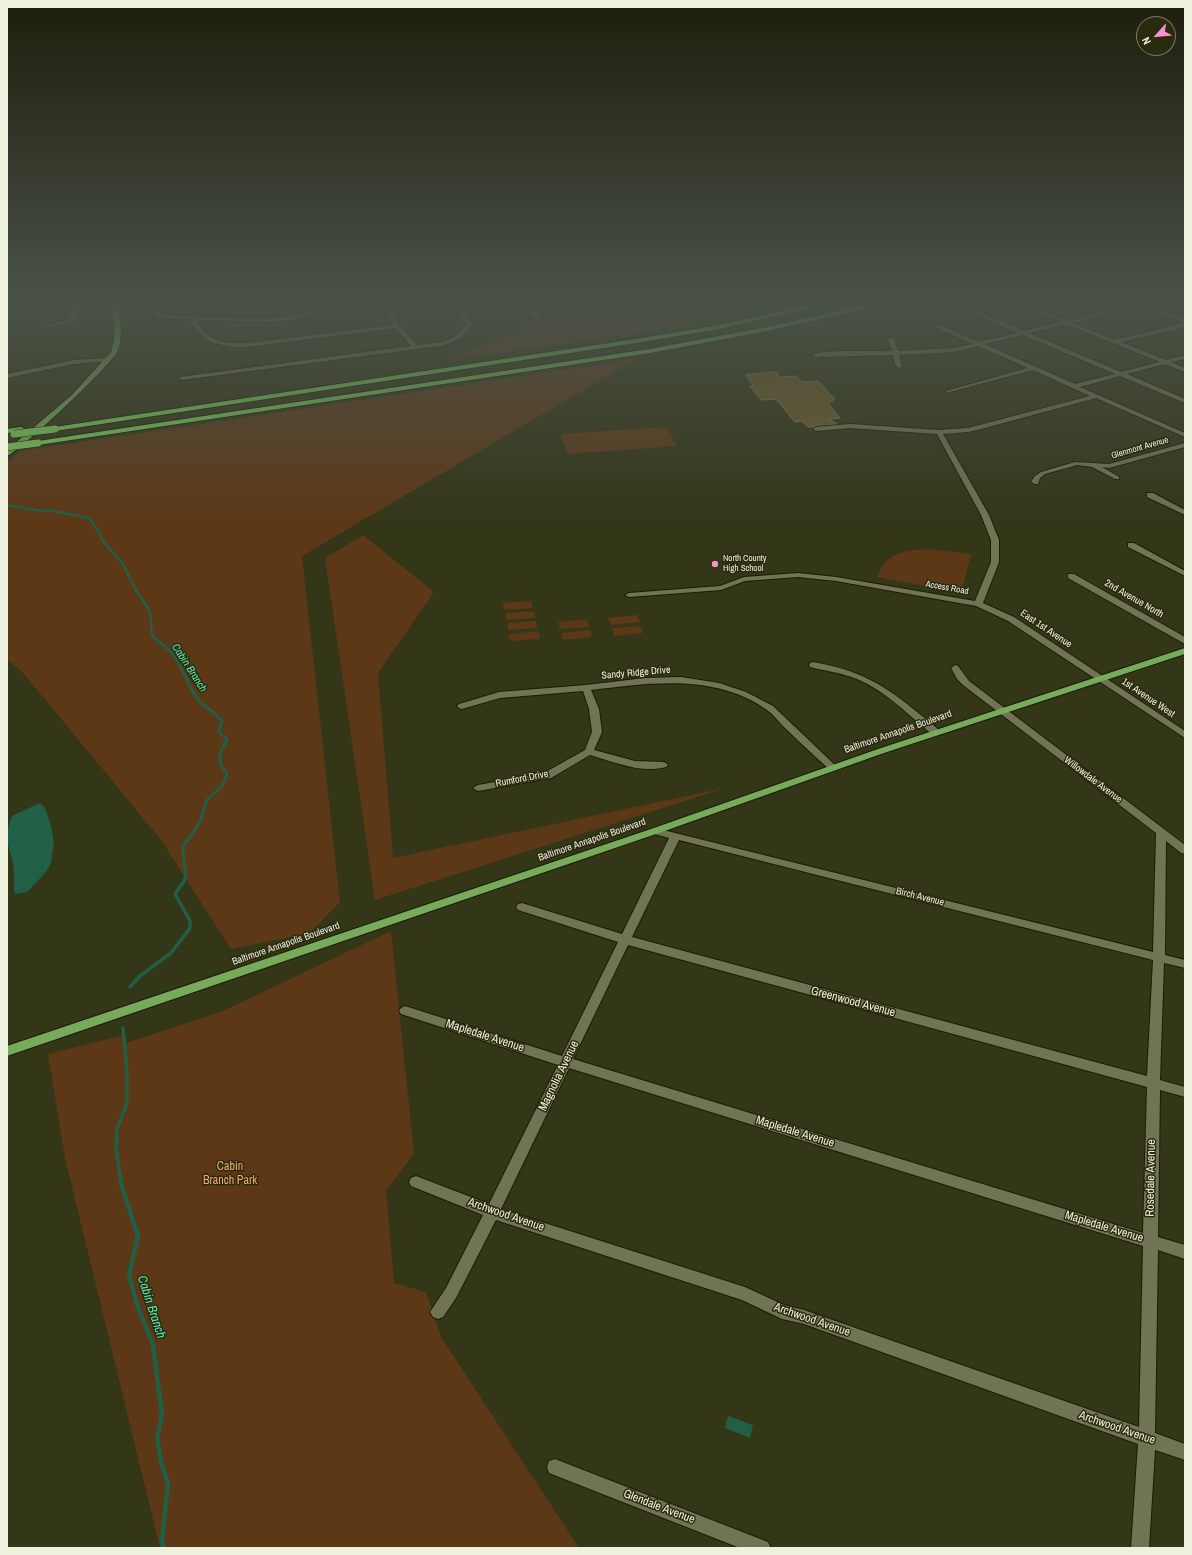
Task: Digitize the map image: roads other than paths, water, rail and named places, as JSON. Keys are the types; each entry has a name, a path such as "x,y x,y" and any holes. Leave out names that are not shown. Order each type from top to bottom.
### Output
{"highway":[{"path":"12,433 390,379"},
{"path":"7,447 467,379"}],"main road":[{"path":"7,454 74,396 90,379"},
{"name":"Baltimore Annapolis Boulevard","path":"7,1051 655,831 832,767 935,732 1185,651"}],"street":[{"path":"948,392 997,379"},
{"path":"1058,379 1185,435"},
{"path":"1075,386 1103,379"},
{"path":"1132,379 1185,401"},
{"path":"816,429 850,426 939,432 968,430 1096,396"},
{"name":"Access Road","path":"629,595 721,588 744,579 798,575 836,579 978,604 995,562 995,540 985,515 939,432"},
{"name":"Glenmont Avenue","path":"1035,482 1037,477 1043,473 1077,463 1109,466 1185,445"},
{"path":"1090,464 1117,478"},
{"path":"1150,496 1185,513"},
{"path":"1131,545 1185,574"},
{"name":"2nd Avenue North","path":"1071,576 1185,641"},
{"name":"East 1st Avenue","path":"978,604 1011,619 1100,678"},
{"path":"813,665 849,673 865,679 879,687 935,732"},
{"name":"Willowdale Avenue","path":"955,668 960,677 966,683 1185,850"},
{"name":"1st Avenue West","path":"1100,678 1185,735"},
{"name":"Sandy Ridge Drive","path":"462,706 499,695 586,688 645,681 681,680 716,685 743,694 770,708 832,767"},
{"path":"586,688 594,709 597,732 589,752 631,764 650,767 663,765"},
{"name":"Rumford Drive","path":"478,788 547,776 589,752"},
{"name":"Birch Avenue","path":"655,831 1185,964"},
{"name":"Rosedale Avenue","path":"1140,1548 1147,1439 1153,1083 1159,957 1161,831"},
{"name":"Magnolia Avenue","path":"438,1312 451,1293 492,1212 675,837"},
{"name":"Greenwood Avenue","path":"522,907 626,940 1185,1092"},
{"name":"Mapledale Avenue","path":"405,1011 1185,1252"},
{"name":"Archwood Avenue","path":"416,1182 492,1212 745,1294 782,1312 811,1320 1185,1452"},
{"name":"Glendale Avenue","path":"556,1466 762,1548"}],"waterway":[{"name":"Cabin Branch","path":"7,505 41,511 49,510 89,518 99,532 102,540 123,564 136,590 147,607 150,613 152,635 155,639"},
{"name":"Cabin Branch","path":"155,638 174,656 199,701 220,719 222,722 219,729 220,734 224,736 227,741 220,753 221,765 227,773 223,785 207,800 199,824 183,846 186,874"},
{"name":"Cabin Branch","path":"130,987 140,976 171,953 190,928 190,921 175,894 184,881 186,874"},
{"name":"Cabin Branch","path":"120,1175 116,1149 117,1129 127,1103 127,1072 123,1028"},
{"name":"Cabin Branch","path":"120,1174 122,1187 138,1236 129,1275 137,1305 153,1345 162,1415 157,1437 161,1462 168,1483 162,1540 163,1548"}],"place":[{"name":"North County High School","path":"715,564"}],"park label":[{"name":"Cabin Branch Park","path":"230,1174"}]}
